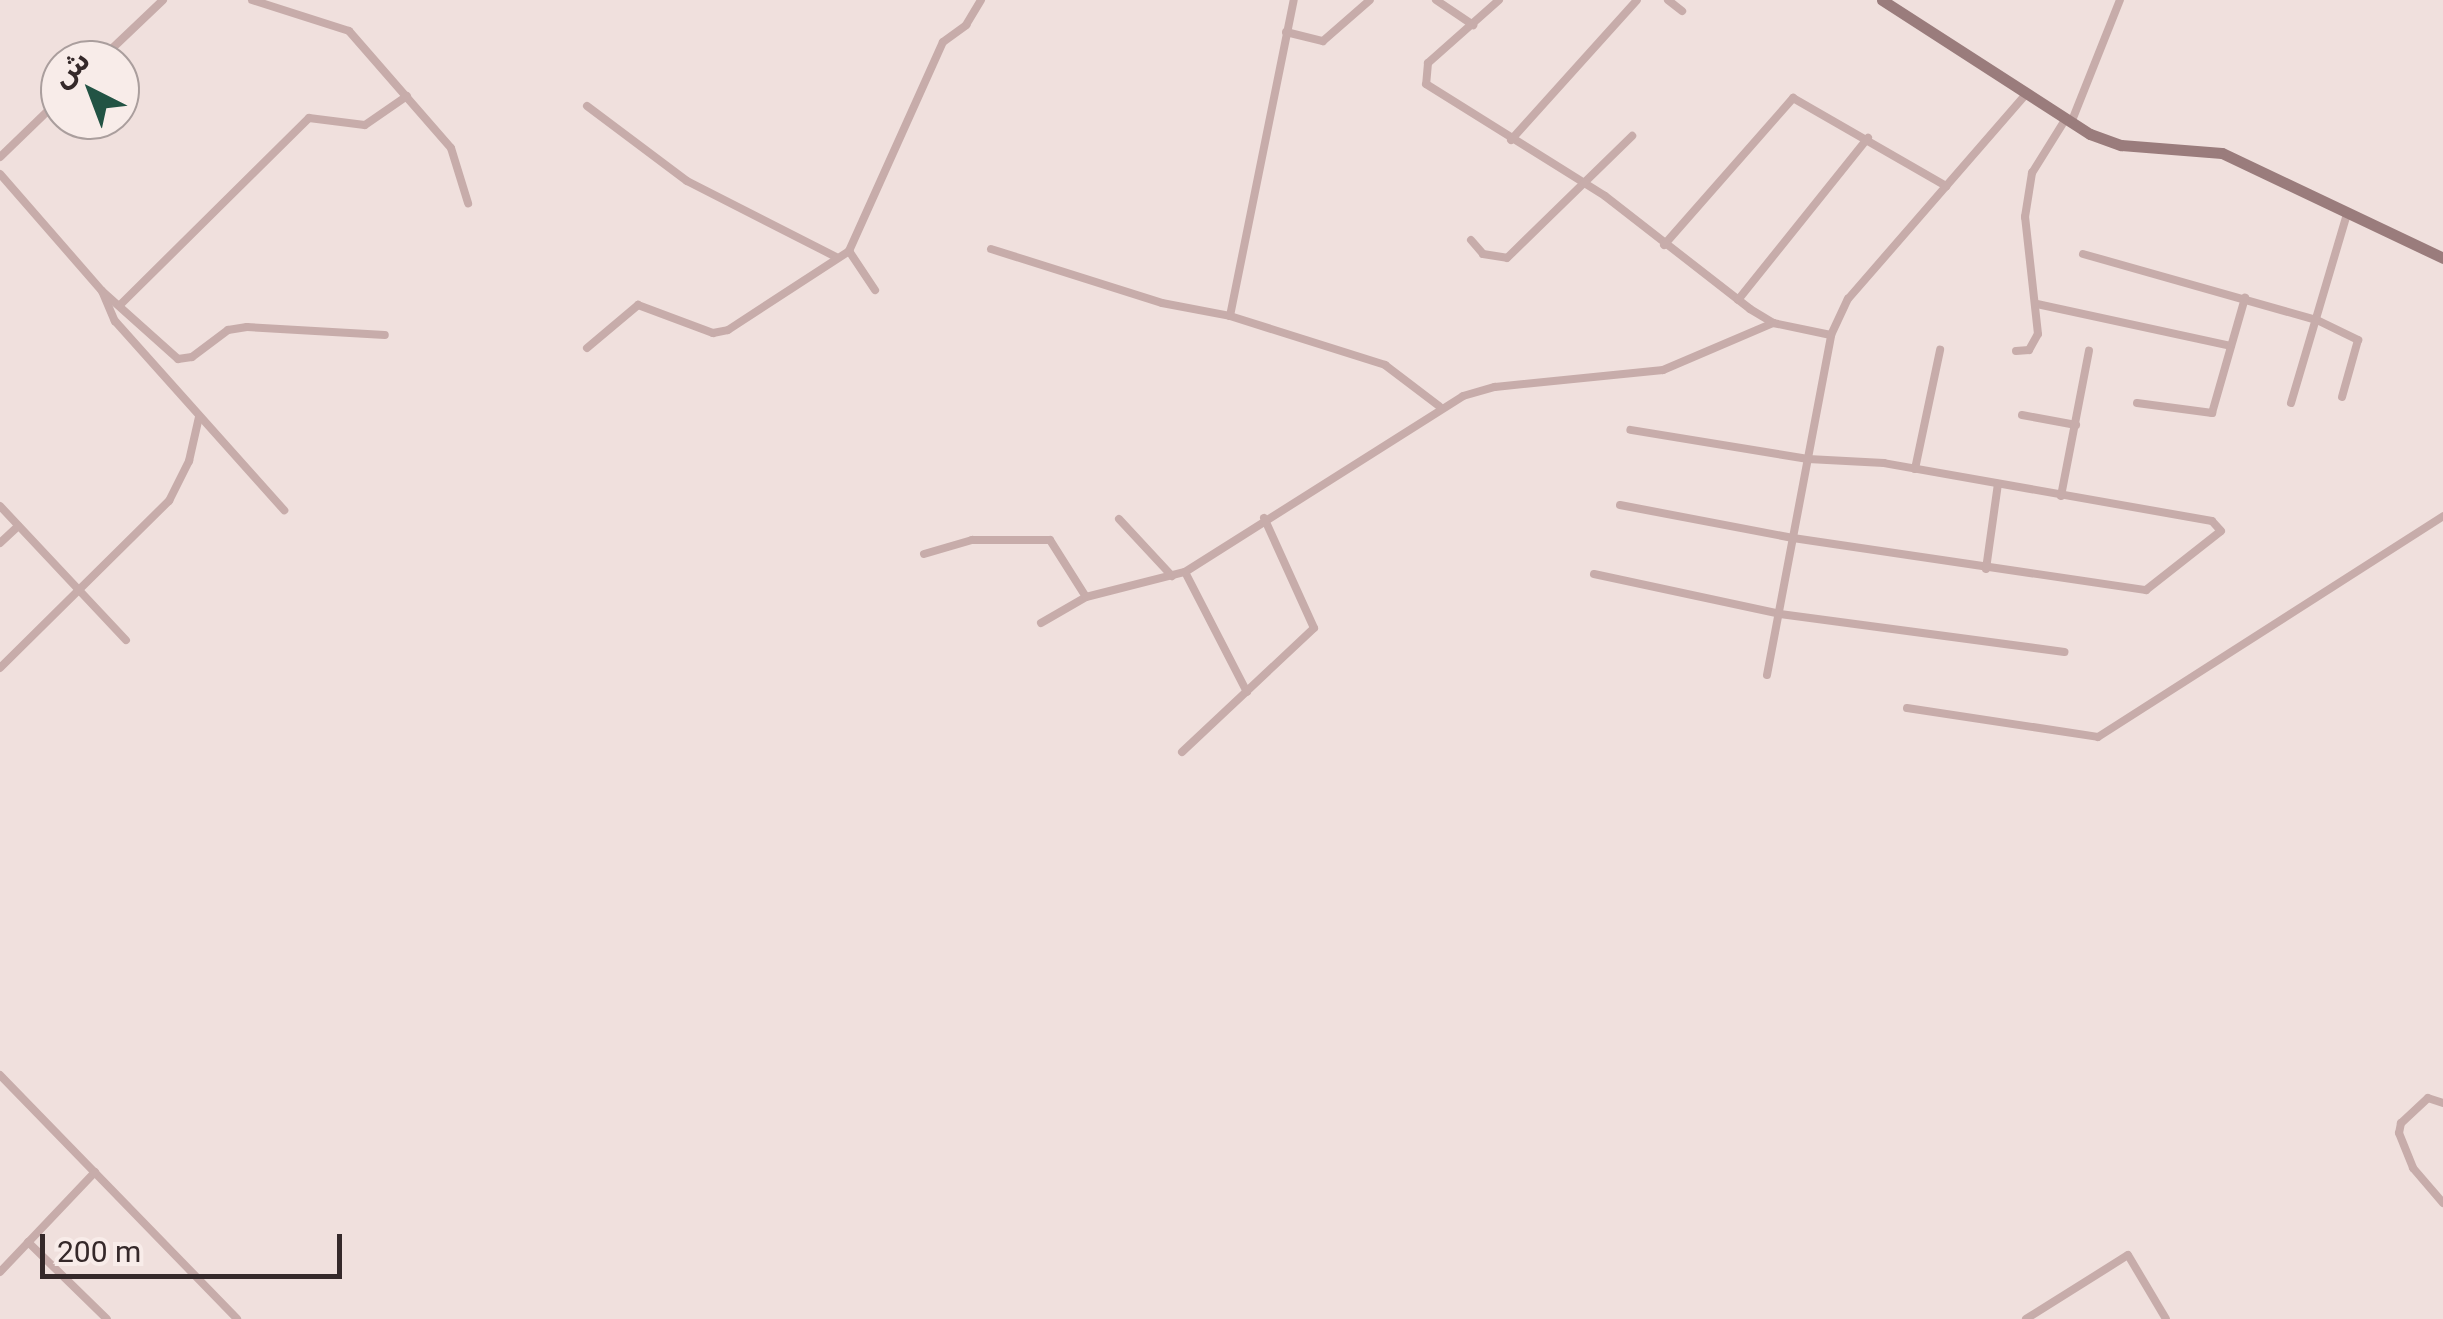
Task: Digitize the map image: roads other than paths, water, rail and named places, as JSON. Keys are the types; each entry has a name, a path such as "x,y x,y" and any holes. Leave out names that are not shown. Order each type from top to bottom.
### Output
{"street":[{"path":"252,0 339,24 407,96 456,156 468,203"},
{"path":"587,348 638,305 721,333 794,292 848,251 943,42 966,25 981,0"},
{"path":"1230,316 1294,0"},
{"path":"1286,32 1324,41 1370,0"},
{"path":"1436,0 1473,25"},
{"path":"1499,0 1428,63 1423,76 1438,94 1586,187 1773,323 1831,335"},
{"path":"1511,140 1637,0"},
{"path":"1668,0 1682,10"},
{"path":"1882,0 2068,121 2121,145 2222,153 2443,258"},
{"path":"2016,351 2034,344 2037,304 2025,217 2032,173 2068,121 2120,0"},
{"path":"120,40 157,2"},
{"path":"1767,675 1831,335 1848,300 2026,94"},
{"path":"120,305 309,118 365,125 407,96"},
{"path":"1664,244 1793,98 1946,186"},
{"path":"588,106 687,181 836,257"},
{"path":"0,157 40,118"},
{"path":"1470,240 1484,254 1507,258 1586,187 1632,136"},
{"path":"1738,300 1868,138"},
{"path":"0,174 102,291 185,360 228,330 248,327 385,335"},
{"path":"2292,402 2347,214"},
{"path":"991,248 1162,303 1230,316 1384,366 1439,406"},
{"path":"848,251 875,290"},
{"path":"2083,254 2316,320 2360,342 2342,397"},
{"path":"102,291 115,321 284,510"},
{"path":"2137,403 2212,413 2244,298"},
{"path":"2037,304 2232,346"},
{"path":"1041,623 1086,597 1185,572 1439,406 1494,387 1663,370 1773,323"},
{"path":"1914,469 1940,350"},
{"path":"2061,496 2089,350"},
{"path":"2022,415 2076,424"},
{"path":"0,668 169,501 189,461 199,417"},
{"path":"1620,505 1794,538 2146,590 2220,531 2212,521 1914,469 1808,458 1630,430"},
{"path":"1986,569 1998,484"},
{"path":"0,506 126,640"},
{"path":"1907,708 2098,737 2443,516"},
{"path":"1182,752 1314,628 1264,518"},
{"path":"1119,519 1172,576"},
{"path":"0,544 18,526"},
{"path":"924,554 972,540 1050,540 1086,597"},
{"path":"1185,572 1247,692"},
{"path":"1594,574 1780,614 2064,652"},
{"path":"0,1075 233,1318"},
{"path":"2443,1103 2428,1098 2399,1128 2413,1168 2443,1203"},
{"path":"0,1272 95,1172"},
{"path":"28,1242 103,1318"},
{"path":"2026,1319 2128,1255 2166,1319"}]}
